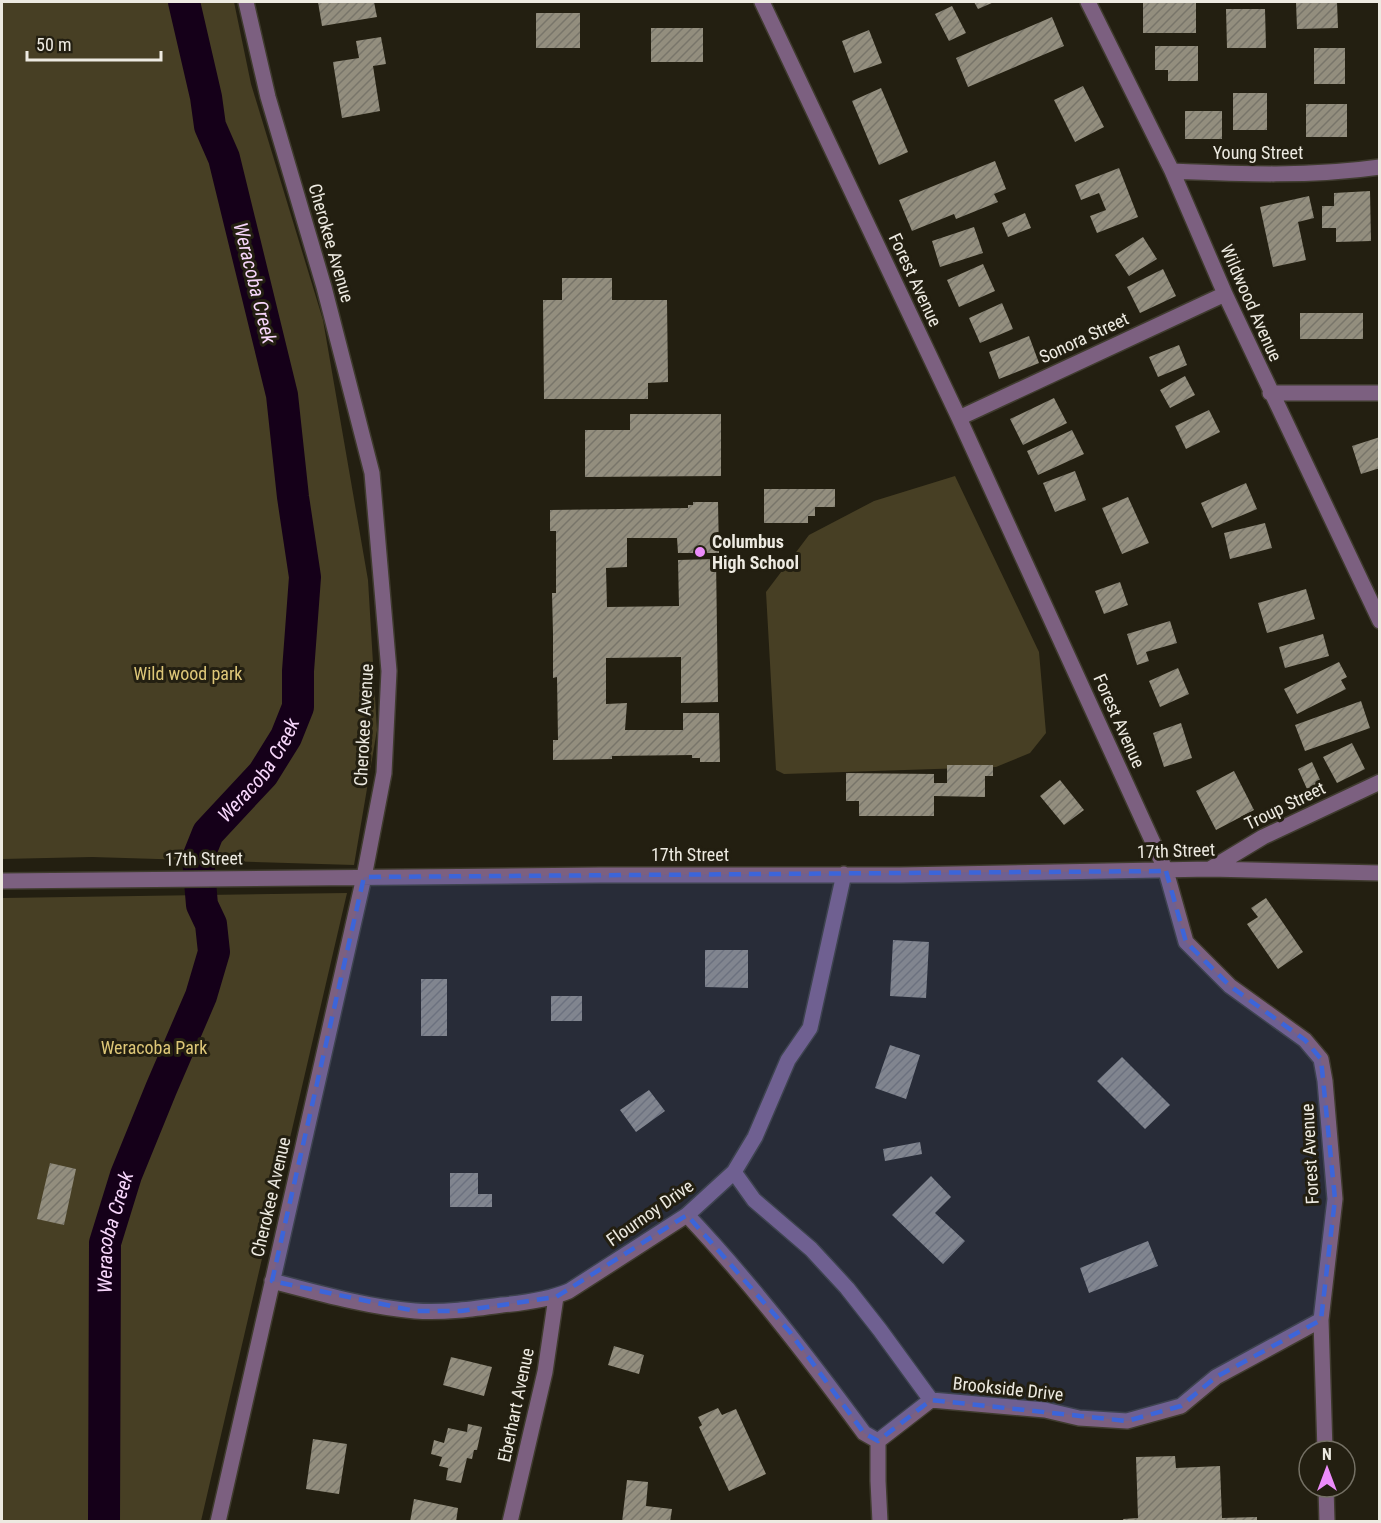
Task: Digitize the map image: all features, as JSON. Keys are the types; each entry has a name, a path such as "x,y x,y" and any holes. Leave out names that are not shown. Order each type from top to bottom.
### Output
{"street":[{"name":"Cherokee Avenue","path":"218,1521 364,877 384,773 389,671 372,473 324,287 268,97 246,2"},
{"name":"Forest Avenue","path":"762,2 960,418 1166,871 1186,942 1230,986 1305,1040 1322,1059 1335,1199 1321,1320 1325,1439"},
{"name":"Wildwood Avenue","path":"1088,2 1172,171 1270,393 1380,621"},
{"name":"Young Street","path":"1172,171 1260,175 1380,167"},
{"name":"Sonora Street","path":"960,418 1225,294"},
{"path":"1270,393 1380,393"},
{"name":"Troup Street","path":"1210,869 1263,837 1380,782"},
{"name":"17th Street","path":"2,881 900,875 1210,869 1380,873"},
{"name":"Flournoy Drive","path":"272,1281 322,1294 415,1311 461,1311 556,1297 569,1291 687,1215 734,1172 755,1137 788,1060 810,1028 844,874"},
{"name":"Brookside Drive","path":"734,1172 754,1200 811,1249 847,1288 931,1400 1045,1410 1079,1418 1127,1421 1181,1406 1216,1377 1321,1320"},
{"path":"687,1215 720,1250 789,1332 864,1433 878,1441"},
{"name":"Eberhart Avenue","path":"510,1521 545,1372 556,1297"},
{"path":"878,1441 931,1400"},
{"path":"878,1441 880,1521"},
{"path":"1327,1499 1328,1521"}],"highlighted area":[{"path":"1166,871 1186,942 1230,986 1305,1040 1321,1059 1335,1199 1321,1320 1216,1377 1181,1406 1127,1421 931,1400 878,1441 864,1433 789,1331 687,1215 556,1297 461,1311 415,1311 272,1281 364,877"}],"green space":[{"name":"Wild wood park","path":"2,2 234,2 251,84 323,320 368,580 377,730 354,865 92,857 2,859"},
{"path":"955,476 1039,652 1046,733 1030,753 996,767 784,774 776,770 766,592 809,535 874,501"},
{"name":"Weracoba Park","path":"347,893 201,1521 2,1521 2,898"}],"building":[{"path":"318,2 374,2 377,17 322,26"},
{"path":"974,2 994,2 978,9"},
{"path":"1296,2 1337,2 1338,28 1297,29"},
{"path":"1143,3 1196,3 1196,33 1143,33"},
{"path":"952,6 966,33 949,41 935,14"},
{"path":"1226,9 1265,9 1266,48 1227,48"},
{"path":"536,13 580,13 580,48 536,48"},
{"path":"1052,17 1064,46 968,87 956,58"},
{"path":"651,28 703,28 703,62 651,62"},
{"path":"869,30 882,63 854,73 842,41"},
{"path":"381,37 386,64 373,66 380,111 342,118 333,62 359,58 356,41"},
{"path":"1155,46 1198,46 1198,81 1168,81 1168,70 1155,70"},
{"path":"1314,48 1345,48 1345,84 1314,84"},
{"path":"1083,86 1104,127 1075,142 1054,100"},
{"path":"881,88 908,152 879,165 852,101"},
{"path":"1233,93 1267,93 1267,130 1233,130"},
{"path":"1306,104 1347,104 1347,137 1306,137"},
{"path":"1185,111 1222,111 1222,139 1185,139"},
{"path":"995,161 1006,189 994,194 998,202 956,219 954,214 912,231 899,200"},
{"path":"1119,168 1138,217 1097,233 1090,216 1106,210 1099,193 1081,200 1075,185"},
{"path":"1370,191 1371,241 1336,242 1336,228 1322,228 1322,206 1334,206 1334,193"},
{"path":"1309,196 1314,218 1298,222 1306,260 1273,267 1260,207"},
{"path":"1025,213 1031,228 1008,237 1002,223"},
{"path":"974,227 983,253 940,267 932,241"},
{"path":"1143,237 1157,259 1129,276 1115,255"},
{"path":"983,264 995,291 959,307 947,280"},
{"path":"1163,269 1176,296 1140,313 1127,287"},
{"path":"562,278 612,278 612,300 667,300 668,382 648,383 648,399 544,399 543,300 562,300"},
{"path":"1002,303 1013,329 980,343 969,318"},
{"path":"1300,313 1363,313 1363,339 1300,339"},
{"path":"1029,336 1039,363 999,379 989,352"},
{"path":"1179,345 1187,365 1158,377 1149,357"},
{"path":"1185,376 1195,395 1170,408 1160,390"},
{"path":"1054,398 1067,423 1023,445 1010,419"},
{"path":"1209,410 1220,432 1186,449 1175,426"},
{"path":"630,414 721,414 721,476 585,477 585,430 630,430"},
{"path":"1072,430 1084,454 1038,475 1027,451"},
{"path":"1380,437 1380,468 1361,474 1352,446"},
{"path":"1075,471 1086,500 1055,512 1043,483"},
{"path":"1246,483 1257,509 1212,528 1201,503"},
{"path":"764,489 835,489 835,507 815,507 815,516 808,516 808,523 764,523"},
{"path":"1128,497 1149,543 1122,554 1102,508"},
{"path":"693,502 718,502 719,553 678,553 677,538 627,538 627,567 606,568 607,607 679,606 678,560 716,559 718,702 681,703 681,657 606,658 606,704 627,703 625,730 683,730 683,713 719,713 720,762 700,762 700,758 692,758 692,755 612,756 612,759 553,760 553,740 558,740 557,677 553,678 552,593 556,593 556,531 550,531 550,510 688,508 688,505 693,505"},
{"path":"1265,523 1272,548 1230,559 1224,533"},
{"path":"1120,582 1128,605 1104,614 1095,591"},
{"path":"1306,589 1315,619 1267,633 1258,603"},
{"path":"1170,621 1177,643 1146,652 1149,661 1137,665 1127,634"},
{"path":"1323,634 1329,656 1285,668 1279,647"},
{"path":"1339,662 1347,677 1341,680 1346,689 1297,714 1284,689"},
{"path":"1178,668 1189,694 1160,707 1149,681"},
{"path":"1361,701 1370,728 1305,751 1295,725"},
{"path":"1181,723 1192,758 1164,767 1153,733"},
{"path":"1352,743 1365,769 1337,783 1323,757"},
{"path":"1312,762 1321,782 1307,789 1298,769"},
{"path":"947,765 993,765 993,776 985,776 985,797 934,796 934,816 859,816 859,801 846,801 846,773 934,774 934,783 947,783"},
{"path":"1234,771 1254,810 1216,830 1196,791"},
{"path":"1060,780 1084,810 1064,825 1040,796"},
{"path":"1266,898 1303,952 1278,969 1247,924 1258,917 1251,908"},
{"path":"893,940 929,942 926,998 890,996"},
{"path":"705,950 748,950 748,988 705,987"},
{"path":"421,979 447,979 447,1036 421,1036"},
{"path":"551,996 582,996 582,1021 551,1021"},
{"path":"890,1045 920,1055 906,1099 875,1088"},
{"path":"1122,1057 1170,1105 1145,1129 1097,1081"},
{"path":"649,1090 665,1111 636,1132 620,1110"},
{"path":"920,1142 922,1154 885,1161 883,1149"},
{"path":"50,1163 76,1169 64,1225 37,1219"},
{"path":"450,1173 478,1173 478,1194 492,1194 492,1207 450,1207"},
{"path":"931,1176 951,1197 935,1213 965,1241 943,1264 892,1215"},
{"path":"1148,1241 1158,1266 1089,1293 1080,1268"},
{"path":"614,1346 644,1355 639,1374 608,1365"},
{"path":"451,1357 492,1367 484,1396 443,1385"},
{"path":"718,1408 722,1415 736,1409 766,1474 729,1491 699,1427 702,1425 698,1417"},
{"path":"468,1424 482,1427 477,1450 474,1450 472,1459 467,1458 461,1483 446,1480 448,1468 439,1466 442,1457 431,1454 434,1440 444,1443 448,1428 467,1432"},
{"path":"313,1439 347,1444 339,1494 306,1489"},
{"path":"1175,1456 1176,1468 1220,1466 1222,1518 1257,1517 1257,1522 1124,1522 1123,1519 1138,1518 1136,1457"},
{"path":"627,1480 648,1482 646,1506 672,1509 670,1522 622,1522"},
{"path":"414,1499 458,1508 456,1522 410,1522"}],"waterway":[{"name":"Weracoba Creek","path":"104,1522 105,1243 126,1175 201,996 214,952 211,924 202,905 198,858 208,833 263,774 286,737 298,707 298,671 305,577 293,497 282,395 224,158 210,126 206,97 184,2"}],"place":[{"name":"Columbus High School","path":"700,552"}]}
